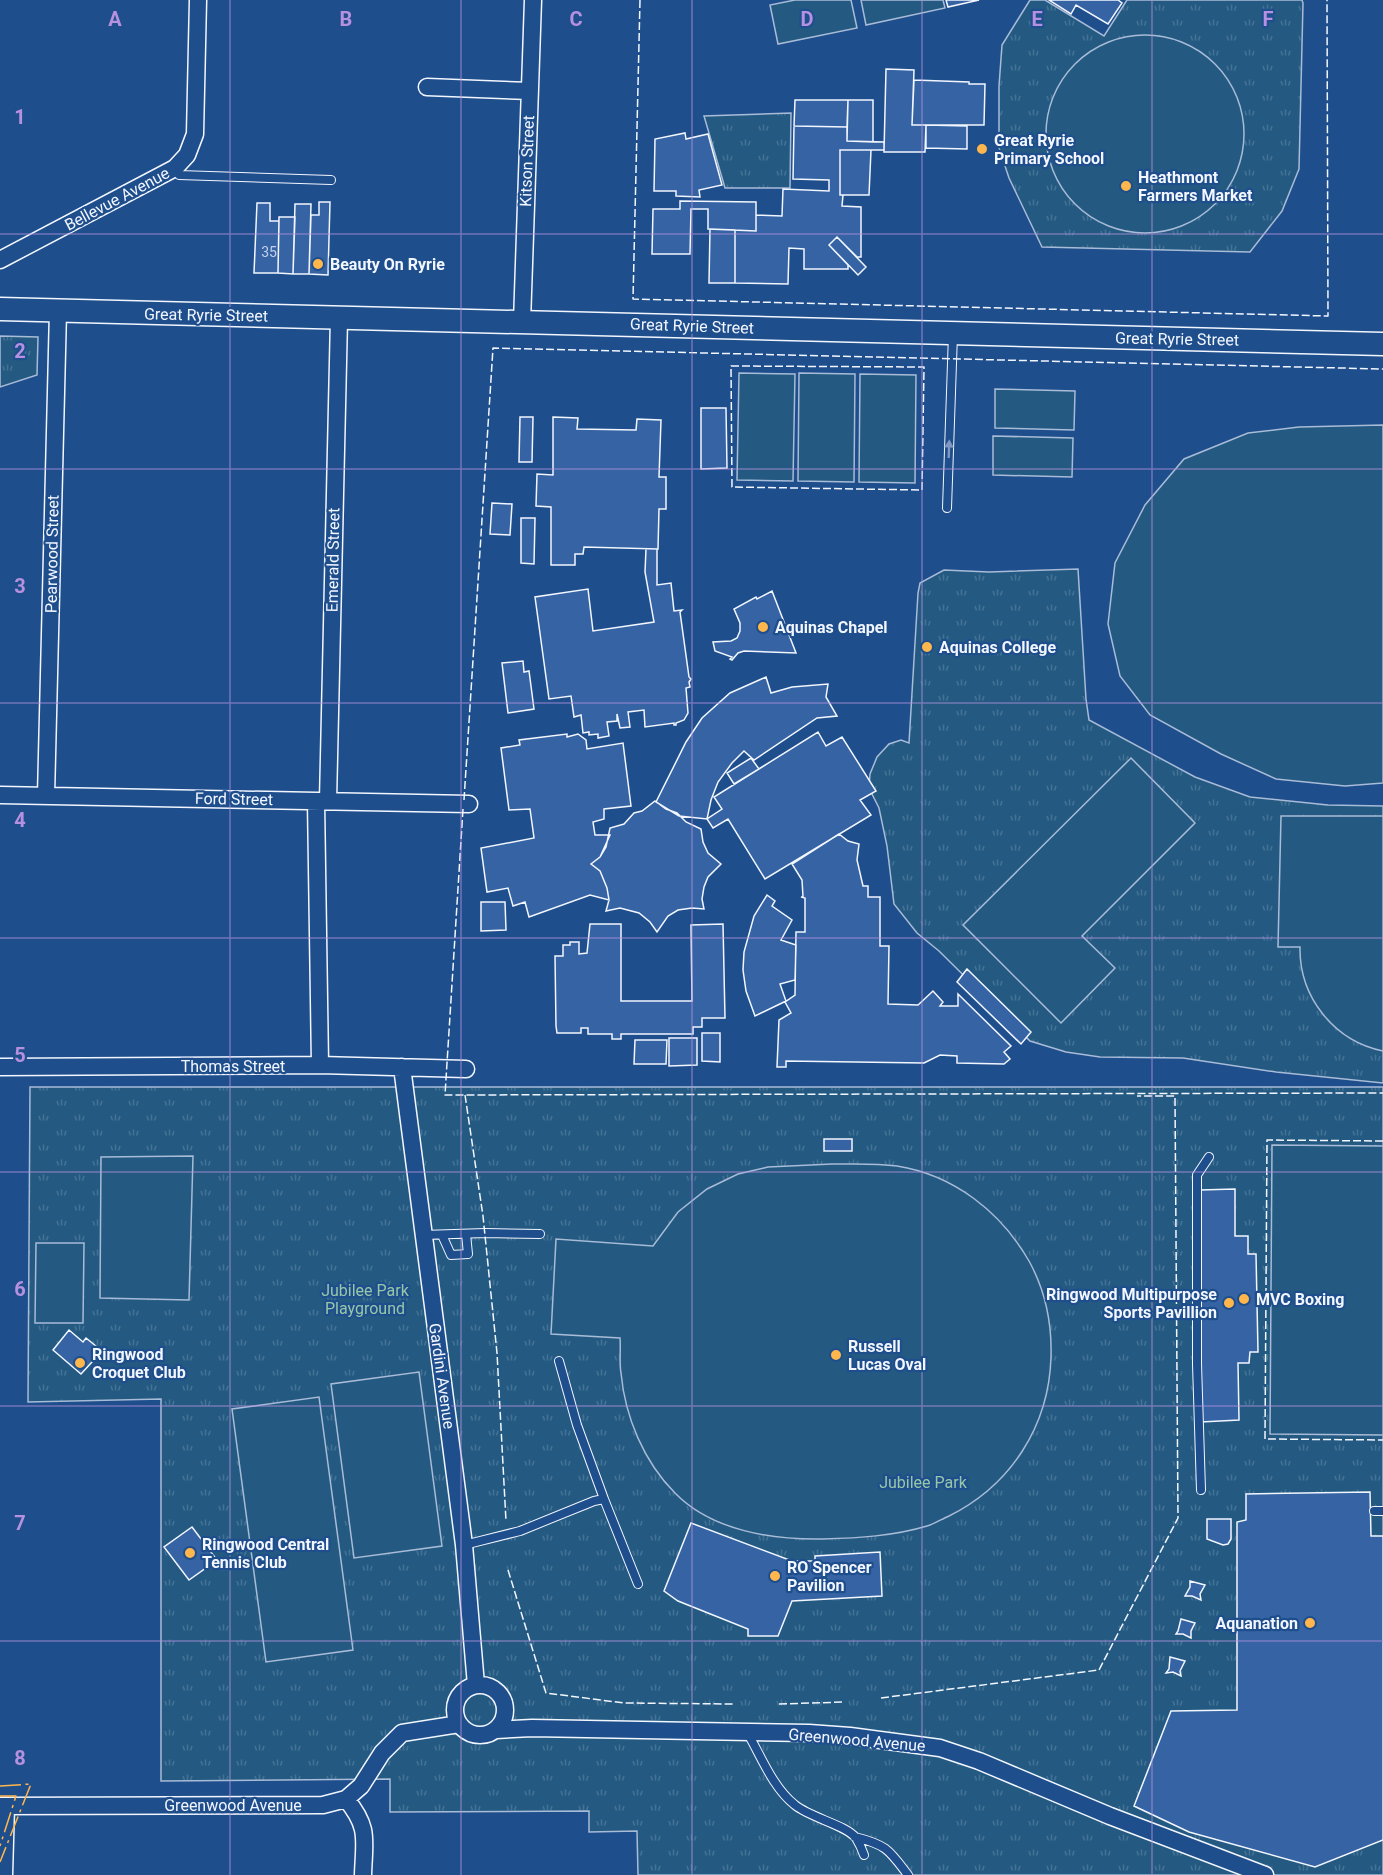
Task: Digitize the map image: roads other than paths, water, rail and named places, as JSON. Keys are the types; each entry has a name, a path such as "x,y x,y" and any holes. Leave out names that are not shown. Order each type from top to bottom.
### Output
{"main road":[{"name":"Great Ryrie Street","path":"0,309 1383,344"}],"street":[{"name":"Bellevue Avenue","path":"0,260 175,168 187,155 195,135 198,0"},
{"name":"Kitson Street","path":"522,322 532,0"},
{"path":"427,87 530,92"},
{"name":"Pearwood Street","path":"46,796 58,311"},
{"name":"Emerald Street","path":"320,1065 322,801 339,318"},
{"name":"Ford Street","path":"0,795 472,805"},
{"name":"Thomas Street","path":"0,1067 320,1065 466,1069"},
{"name":"Gardini Avenue","path":"402,1067 464,1545 476,1685"},
{"path":"435,1728 455,1707 461,1693 476,1685 484,1685 496,1690 502,1697 505,1709 504,1718 496,1730 488,1734 474,1735 459,1724 455,1716 455,1707"},
{"path":"505,1709 532,1728"},
{"path":"363,1875 365,1830 359,1814 346,1799 361,1785 382,1753 402,1733 459,1724"},
{"name":"Greenwood Avenue","path":"496,1730 532,1728 850,1736 940,1748 979,1761 1110,1816 1265,1875"},
{"name":"Greenwood Avenue","path":"3,1806 323,1804 346,1799"},
{"path":"3,1806 4,1875"}],"lane":[{"path":"175,168 179,176 331,180"},
{"path":"947,508 953,332"},
{"path":"1201,1490 1197,1364 1197,1175 1209,1157"},
{"path":"442,1235 451,1255 468,1254 466,1234"},
{"path":"423,1235 540,1234"},
{"path":"559,1361 577,1425 638,1584"},
{"path":"464,1545 520,1531 604,1499"},
{"path":"747,1732 781,1790 794,1804 808,1814 845,1830 855,1837 878,1843 887,1849 908,1875"},
{"path":"855,1837 864,1854"}],"place":[{"name":"Great Ryrie Primary School","path":"982,149"},
{"name":"Heathmont Farmers Market","path":"1126,186"},
{"name":"Beauty On Ryrie","path":"318,264"},
{"name":"Aquinas Chapel","path":"763,627"},
{"name":"Aquinas College","path":"927,647"},
{"name":"MVC Boxing","path":"1244,1299"},
{"name":"Ringwood Multipurpose Sports Pavillion","path":"1229,1303"},
{"name":"Russell Lucas Oval","path":"836,1355"},
{"name":"Ringwood Croquet Club","path":"80,1363"},
{"name":"Ringwood Central Tennis Club","path":"190,1553"},
{"name":"RO Spencer Pavilion","path":"775,1576"},
{"name":"Aquanation","path":"1310,1623"}],"park label":[{"name":"Jubilee Park Playground","path":"365,1299"},
{"name":"Jubilee Park","path":"923,1482"}]}
